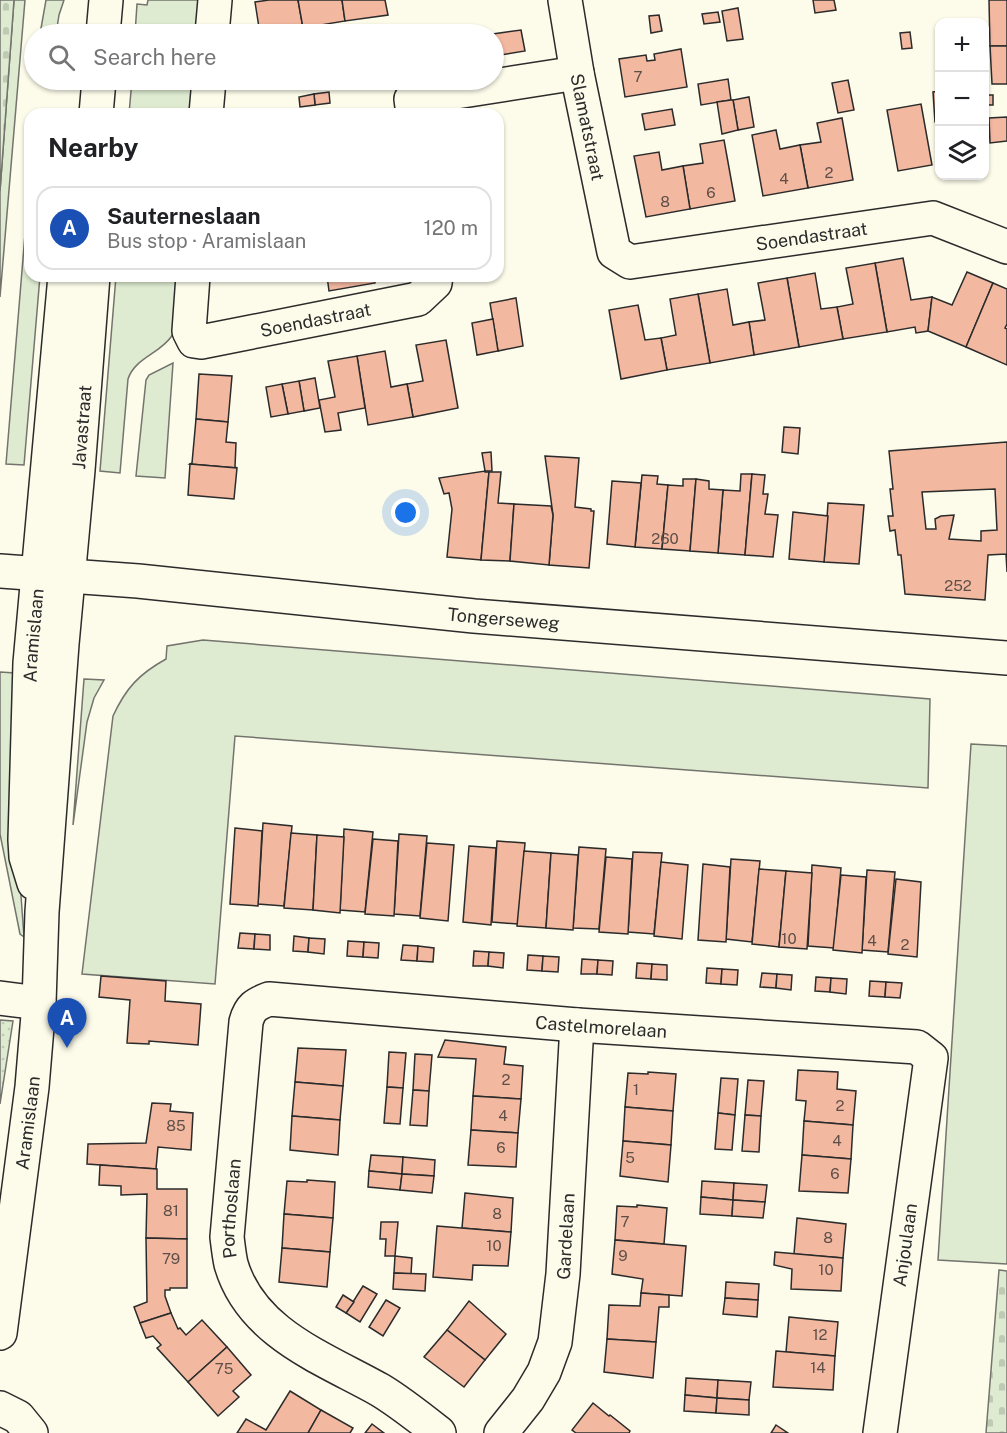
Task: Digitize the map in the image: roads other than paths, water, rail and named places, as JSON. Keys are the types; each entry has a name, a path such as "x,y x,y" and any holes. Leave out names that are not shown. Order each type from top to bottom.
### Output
{"street":[{"path":"104,24 106,0"},
{"path":"213,24 215,0"},
{"name":"Slamatstraat","path":"565,0 577,72 614,252"},
{"path":"504,87 577,72"},
{"path":"97,108 98,90"},
{"path":"207,108 208,90"},
{"path":"412,107 492,90"},
{"name":"Soendastraat","path":"614,252 630,262 933,218 1007,247"},
{"name":"Javastraat","path":"54,575 65,282"},
{"name":"Javastraat","path":"54,575 92,282"},
{"name":"Soendastraat","path":"193,282 189,331 194,341 201,342 418,299 433,282"},
{"name":"Tongerseweg","path":"0,571 138,581 474,616 1007,658"},
{"name":"Aramislaan","path":"0,1333 32,1087 39,1003 42,912 26,857 25,840 30,663 54,575"},
{"path":"0,998 39,1003"},
{"name":"Castelmorelaan","path":"269,999 578,1025 916,1047 931,1058"},
{"name":"Porthoslaan","path":"269,999 254,1005 249,1011 246,1022 227,1237 231,1263 241,1289 255,1311 275,1329 304,1350 382,1391 439,1433"},
{"name":"Gardelaan","path":"501,1433 528,1399 544,1372 555,1342 563,1274 578,1025"},
{"name":"Anjoulaan","path":"880,1433 931,1058"},
{"path":"0,1408 18,1417 31,1433"}],"place":[{"name":"Sauterneslaan","path":"67,1048"}]}
